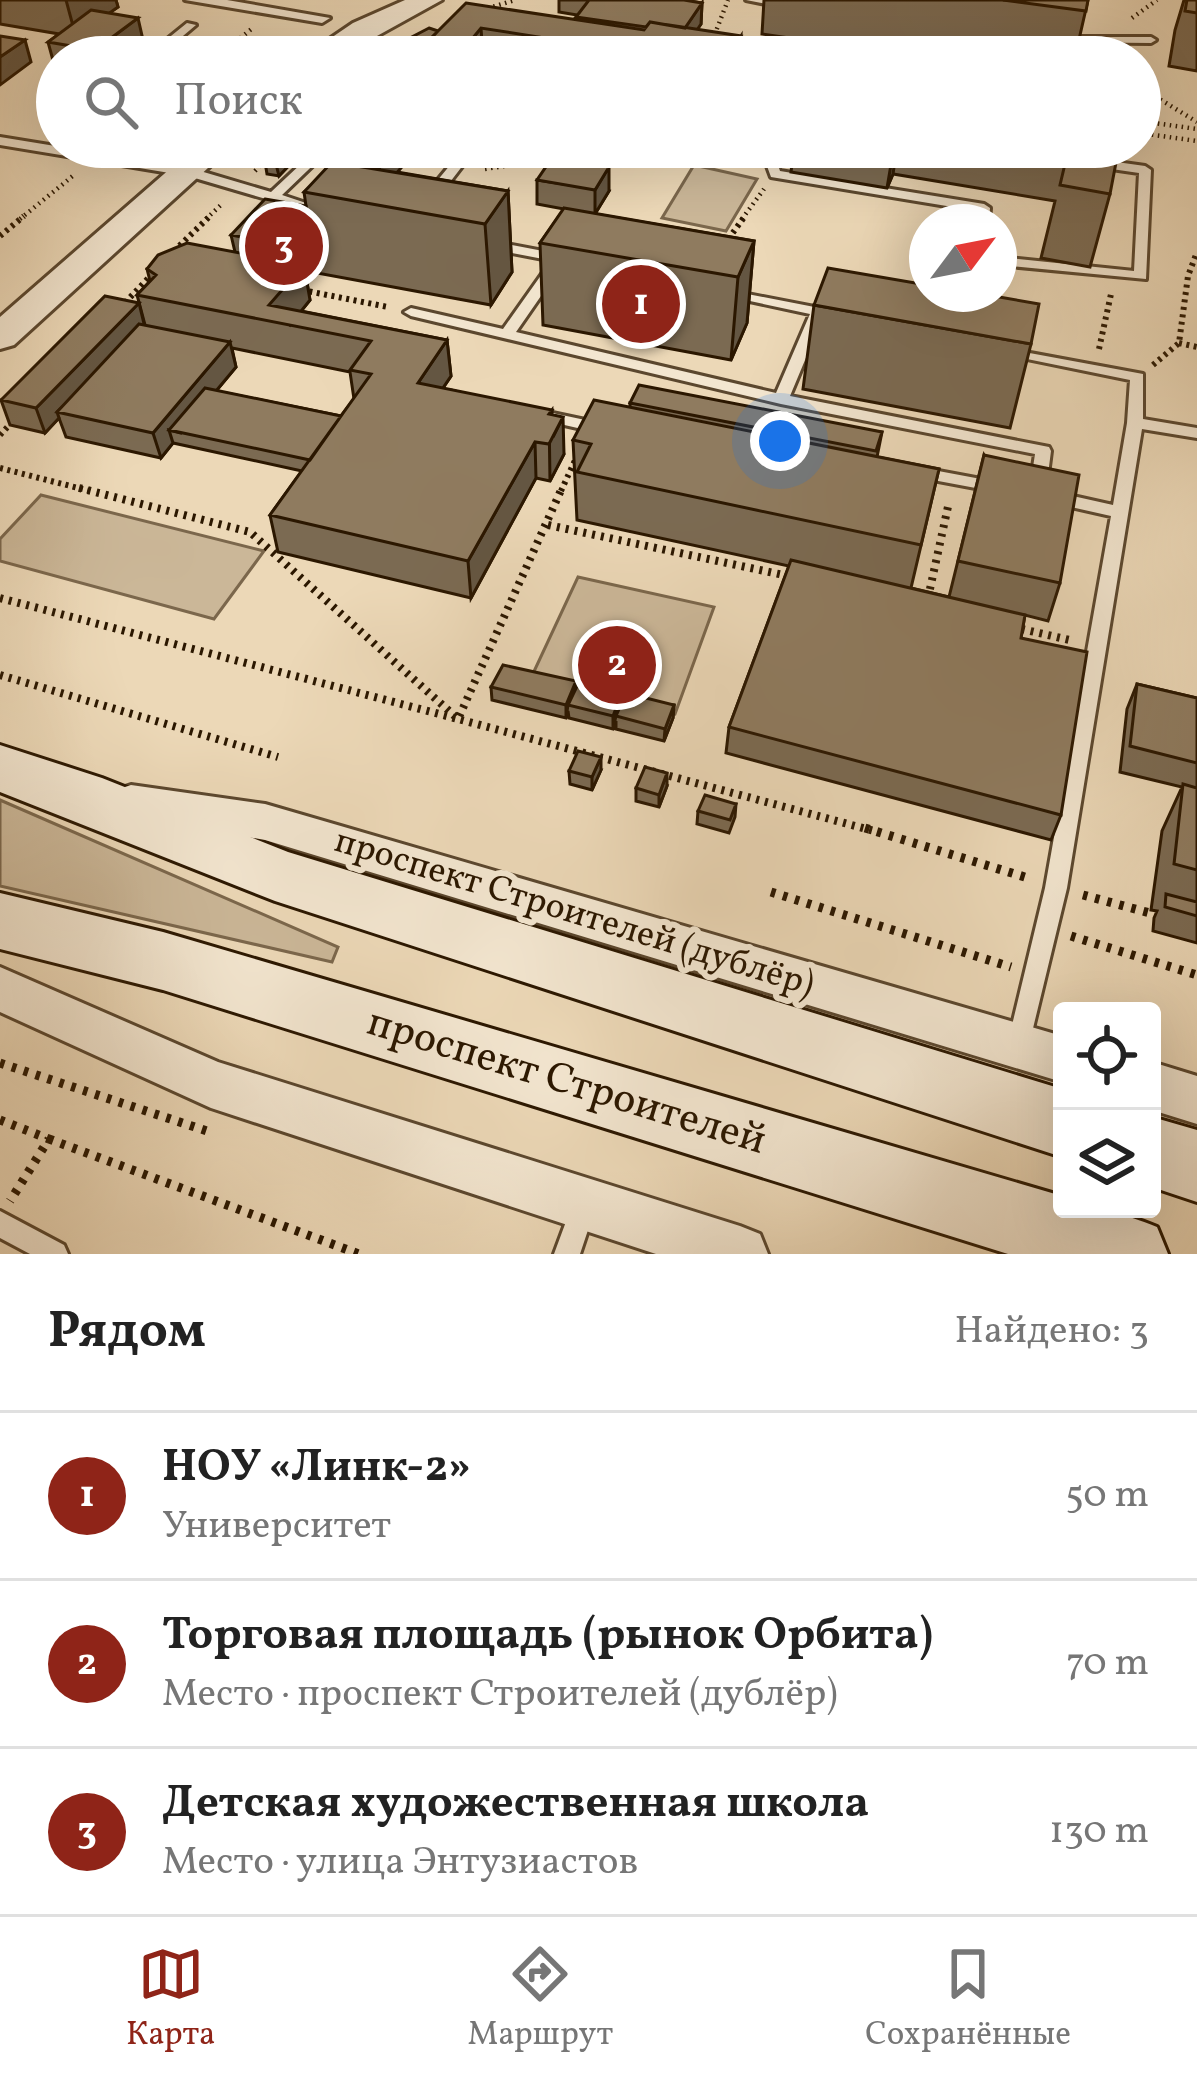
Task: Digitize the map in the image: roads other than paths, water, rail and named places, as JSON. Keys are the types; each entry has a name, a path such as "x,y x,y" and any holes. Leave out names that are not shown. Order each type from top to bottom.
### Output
{"main road":[{"path":"0,768 81,795 275,875 1053,1121"},
{"name":"проспект Строителей","path":"0,922 163,961 1130,1254"},
{"path":"1161,1155 1197,1166"}],"street":[{"path":"193,0 267,6"},
{"path":"328,36 404,0"},
{"path":"352,36 428,0"},
{"path":"0,316 180,168"},
{"path":"0,337 181,168"},
{"name":"проспект Строителей (дублёр)","path":"81,795 265,822 1040,1052"},
{"path":"0,989 211,1084 740,1254"},
{"path":"1161,1089 1197,1100"}],"lane":[{"path":"752,0 796,6"},
{"path":"177,36 190,25"},
{"path":"0,141 36,147"},
{"path":"206,168 238,187 347,217"},
{"path":"273,196 303,168"},
{"path":"421,210 454,168"},
{"path":"773,168 775,174 959,204"},
{"path":"1017,263 1141,276 1145,170 1130,168"},
{"path":"472,241 582,262"},
{"path":"508,333 560,258"},
{"path":"695,285 842,316"},
{"path":"781,399 818,311"},
{"path":"411,312 781,399 1043,451 1037,494"},
{"path":"981,345 1138,377 1135,423 1056,888 1035,974 1040,1052"},
{"path":"514,410 621,433"},
{"path":"1135,423 1197,433"},
{"path":"894,483 933,475 1120,512"},
{"path":"568,1254 585,1204"},
{"path":"0,1221 55,1254"}],"place":[{"name":"Детская художественная школа","path":"284,246"},
{"name":"НОУ «Линк-2»","path":"641,304"},
{"name":"Торговая площадь (рынок Орбита)","path":"617,665"}]}
